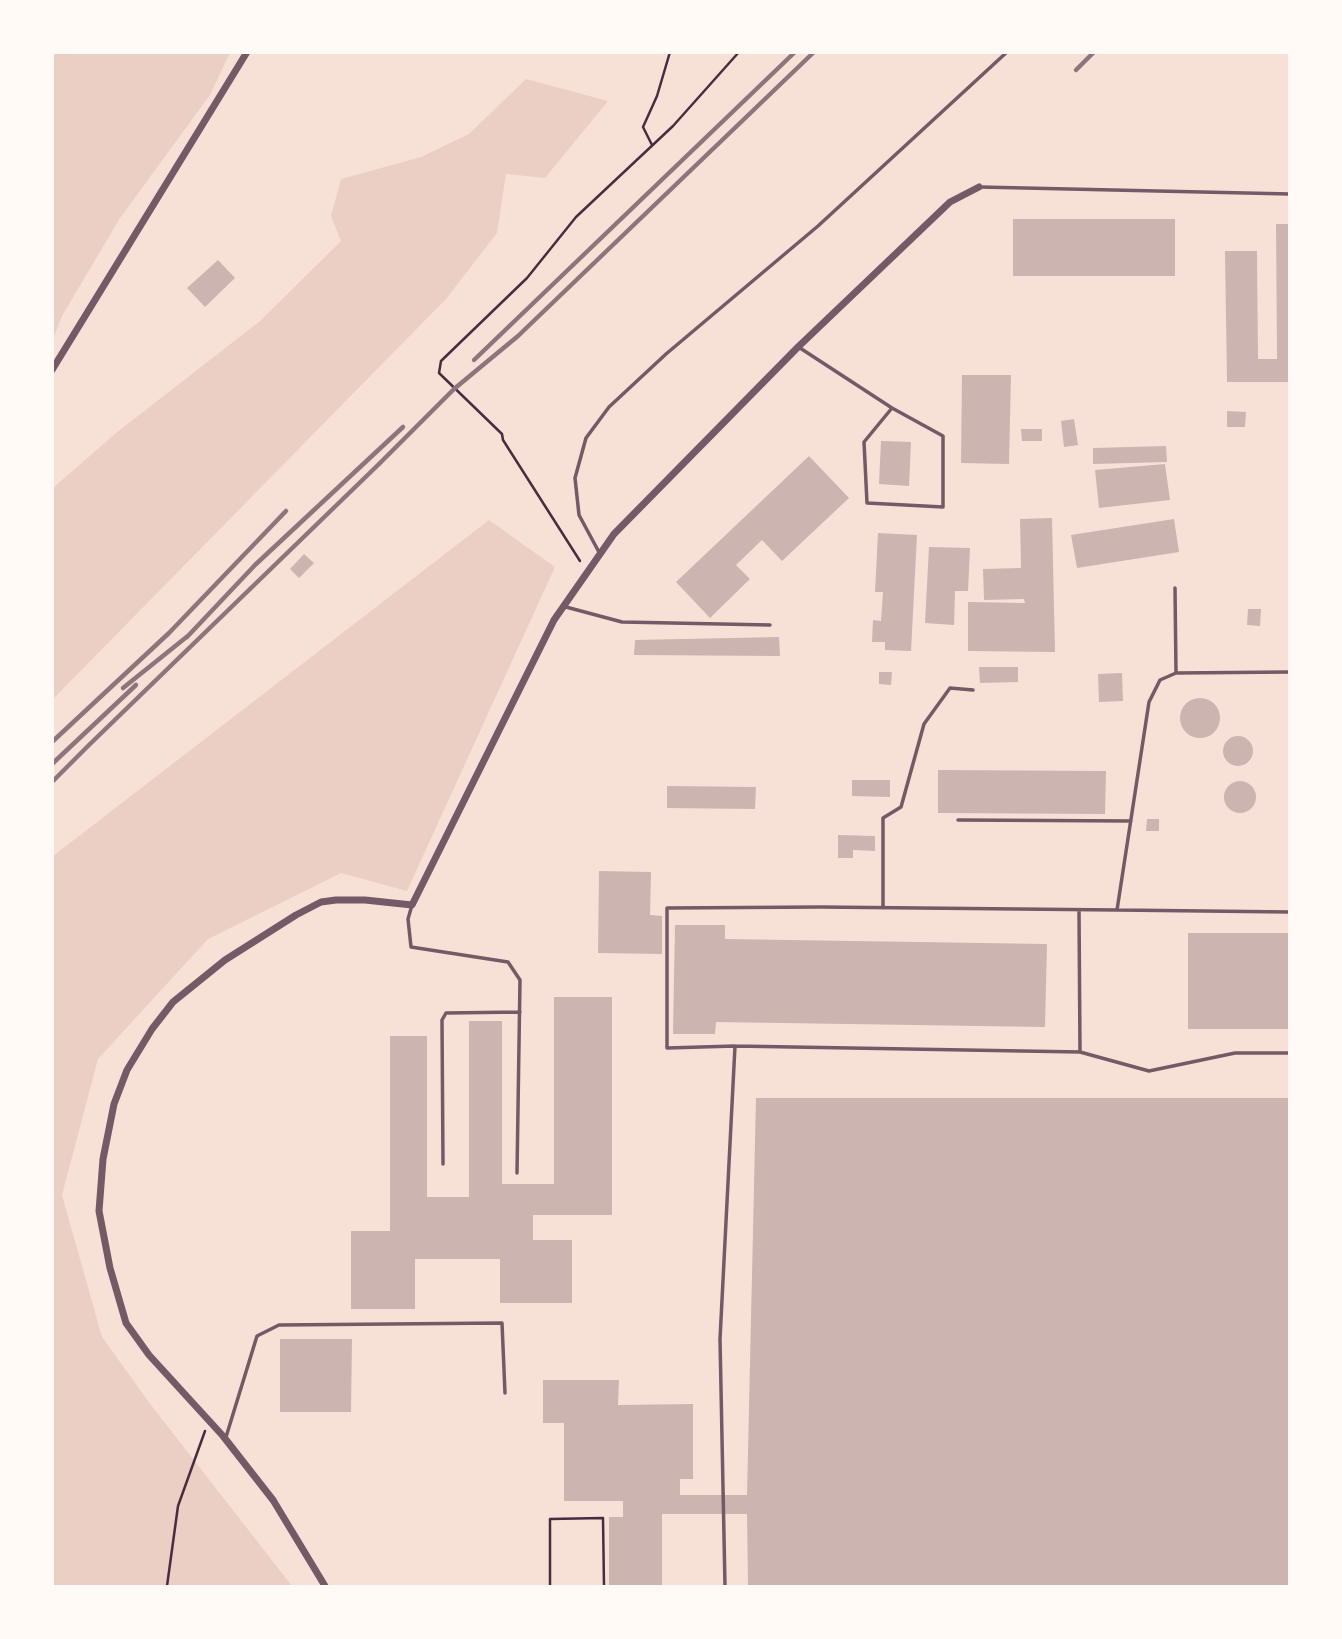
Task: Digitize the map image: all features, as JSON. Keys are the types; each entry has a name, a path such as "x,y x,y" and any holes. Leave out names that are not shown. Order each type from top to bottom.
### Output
{"street":[{"path":"52,370 247,52"},
{"path":"325,1587 273,1500 225,1439 149,1355 126,1323 110,1268 99,1211 103,1159 114,1104 127,1070 152,1029 173,1002 225,960 296,915 321,902 336,900 412,905 548,632 614,534 798,347 950,201 979,187"}],"lane":[{"path":"600,554 579,515 575,478 586,438 609,407 666,354 818,226 1007,52"},
{"path":"979,187 1290,194"},
{"path":"798,347 892,408 943,436 943,507 867,503 864,442 892,408"},
{"path":"1175,588 1176,673"},
{"path":"564,606 622,622 770,625"},
{"path":"1117,911 1149,702 1160,680 1176,673 1290,672"},
{"path":"883,908 883,818 901,807 924,724 950,688 973,690"},
{"path":"958,820 1131,821"},
{"path":"412,905 408,919 411,947 508,961 520,980 517,1173"},
{"path":"1290,912 667,908 667,1048 734,1046 1080,1052 1149,1071 1235,1053 1290,1053"},
{"path":"1079,910 1080,1052"},
{"path":"443,1164 442,1020 446,1013 520,1012"},
{"path":"725,1587 720,1339 734,1046"},
{"path":"225,1439 257,1336 279,1325 502,1323 505,1393"}],"path":[{"path":"652,145 643,127 657,96 670,52"},
{"path":"588,572 503,440 502,434 439,373 442,361 527,278 576,217 673,126 739,52"},
{"path":"167,1587 178,1506 208,1421"},
{"path":"550,1587 550,1519 603,1518 604,1587"}],"shaded area":[{"path":"53,52 230,53 210,95 120,218 62,316 53,339"},
{"path":"526,79 608,101 545,178 506,174 497,233 446,299 53,699 53,488 116,433 260,321 341,241 331,216 341,179 421,157 469,134"},
{"path":"489,520 555,567 407,891 341,873 208,939 98,1059 62,1195 102,1337 151,1405 292,1586 53,1586 53,856"}],"building":[{"path":"1013,219 1175,219 1175,276 1013,276"},
{"path":"1276,224 1290,224 1290,382 1227,382 1225,251 1257,251 1258,359 1277,359"},
{"path":"218,260 235,278 205,307 187,288"},
{"path":"962,375 1011,375 1009,464 961,463"},
{"path":"1227,411 1246,412 1245,427 1227,427"},
{"path":"1074,419 1078,445 1064,447 1061,421"},
{"path":"1021,429 1042,429 1042,441 1022,441"},
{"path":"881,441 911,442 909,486 879,484"},
{"path":"1166,446 1167,462 1093,464 1093,448"},
{"path":"809,456 849,498 782,561 762,540 736,565 750,579 710,618 676,582"},
{"path":"1165,464 1170,500 1099,508 1095,470"},
{"path":"1052,518 1055,652 968,651 968,602 1025,603 1024,599 984,600 983,569 1021,568 1020,519"},
{"path":"1174,519 1179,552 1077,568 1071,535"},
{"path":"878,533 917,535 911,651 885,650 885,642 872,642 873,620 881,621 883,592 875,592"},
{"path":"929,547 970,548 968,591 955,591 954,625 925,623"},
{"path":"304,554 314,563 299,578 290,569"},
{"path":"1248,609 1261,609 1260,626 1247,625"},
{"path":"779,637 780,656 634,655 635,640"},
{"path":"979,667 1018,667 1018,682 980,683"},
{"path":"879,672 892,672 891,685 879,684"},
{"path":"1122,673 1123,701 1099,702 1098,674"},
{"path":"1200,698 1208,699 1214,704 1219,710 1219,726 1214,732 1208,737 1200,738 1192,737 1186,732 1181,726 1180,718 1181,710 1186,704 1192,699"},
{"path":"1238,736 1249,740 1253,751 1249,762 1238,766 1227,762 1223,751 1227,740"},
{"path":"938,770 1106,771 1105,814 938,813"},
{"path":"852,780 890,780 890,797 852,796"},
{"path":"1240,781 1251,786 1256,797 1251,808 1240,813 1229,808 1224,797 1229,786"},
{"path":"667,786 756,787 755,809 667,808"},
{"path":"1147,819 1159,819 1159,831 1146,831"},
{"path":"838,835 875,836 875,851 853,850 853,858 838,858"},
{"path":"599,871 651,872 650,915 662,916 662,954 598,953"},
{"path":"675,925 725,925 725,939 1047,944 1045,1027 716,1022 715,1034 673,1034"},
{"path":"1188,933 1290,933 1290,1029 1188,1029"},
{"path":"554,997 612,997 612,1215 533,1215 533,1240 572,1240 572,1303 500,1303 500,1259 415,1259 415,1309 351,1309 351,1231 390,1231 390,1036 427,1036 427,1197 469,1197 469,1021 502,1021 502,1184 554,1184"},
{"path":"756,1098 1290,1098 1290,1586 748,1586 747,1514 662,1514 662,1586 609,1586 609,1517 623,1517 623,1501 564,1501 564,1423 543,1423 543,1380 619,1380 618,1405 693,1404 693,1479 680,1479 680,1495 747,1495"},
{"path":"280,1339 352,1339 351,1412 280,1412"}],"railway":[{"path":"474,360 795,52"},
{"path":"52,782 454,389 518,336 814,52"},
{"path":"1076,70 1094,52"},
{"path":"187,637 255,565 403,427"},
{"path":"52,742 169,633 286,511"},
{"path":"123,688 189,635"},
{"path":"52,764 136,685"}]}
